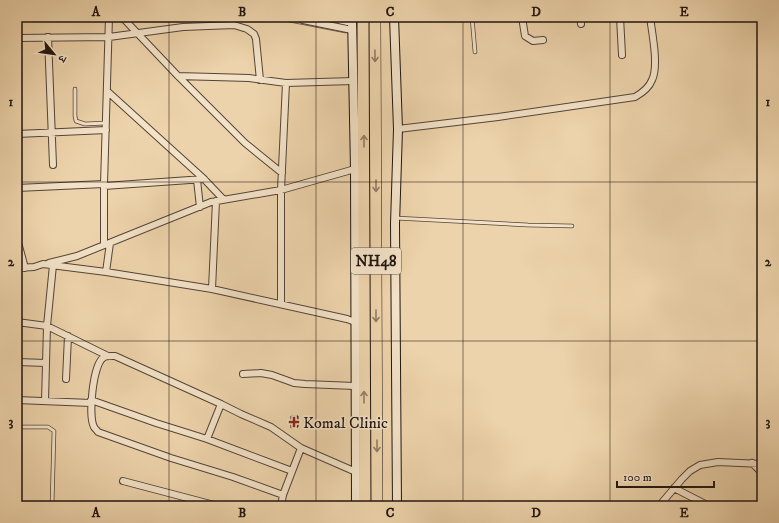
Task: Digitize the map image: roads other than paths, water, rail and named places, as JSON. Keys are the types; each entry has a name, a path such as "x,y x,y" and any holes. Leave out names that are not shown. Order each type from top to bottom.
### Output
{"highway":[{"name":"NH48","path":"363,17 365,506"},
{"name":"NH48","path":"375,17 377,506"}],"street":[{"path":"106,272 107,244 104,185 109,17"},
{"path":"122,17 245,143 282,174"},
{"path":"299,17 303,20 352,23"},
{"path":"326,17 352,23"},
{"path":"394,17 398,129 395,218 397,506"},
{"path":"522,17 525,36 533,41 543,40"},
{"path":"580,17 581,24"},
{"path":"620,17 622,55"},
{"path":"398,129 498,117 635,97 644,91 653,80 655,66 650,17"},
{"path":"352,23 355,169 356,506"},
{"path":"17,38 109,36 183,26 234,25 247,29 254,34 256,39 260,80"},
{"path":"48,37 53,165"},
{"path":"178,76 249,78 286,83 353,81"},
{"path":"282,304 281,190 286,83"},
{"path":"107,91 204,179 223,199"},
{"path":"17,134 106,126"},
{"path":"17,268 25,268 77,256 200,206 216,201 281,190 355,169"},
{"path":"17,188 204,179"},
{"path":"197,180 200,206"},
{"path":"212,289 216,201"},
{"path":"17,244 19,246 25,268"},
{"path":"44,264 106,272 212,289 355,322"},
{"path":"45,401 46,326 52,265"},
{"path":"17,322 46,326 108,356"},
{"path":"66,379 68,336"},
{"path":"283,495 102,434 94,427 91,402 98,364 103,358 115,356 272,428 301,448 356,472"},
{"path":"17,362 46,363"},
{"path":"242,374 262,373 305,384 355,386"},
{"path":"17,400 91,402 156,424 207,439 292,471"},
{"path":"207,439 221,404"},
{"path":"281,506 283,495 301,448"},
{"path":"660,506 690,471 700,465 718,462 762,464"},
{"path":"752,463 762,473"},
{"path":"123,481 218,506"},
{"path":"674,488 710,506"}],"lane":[{"path":"472,17 475,52"},
{"path":"75,89 76,121 85,124 106,126"},
{"path":"395,218 572,226"},
{"path":"17,427 48,427 54,432 52,506"}],"place":[{"name":"Komal Clinic","path":"294,422"}]}
